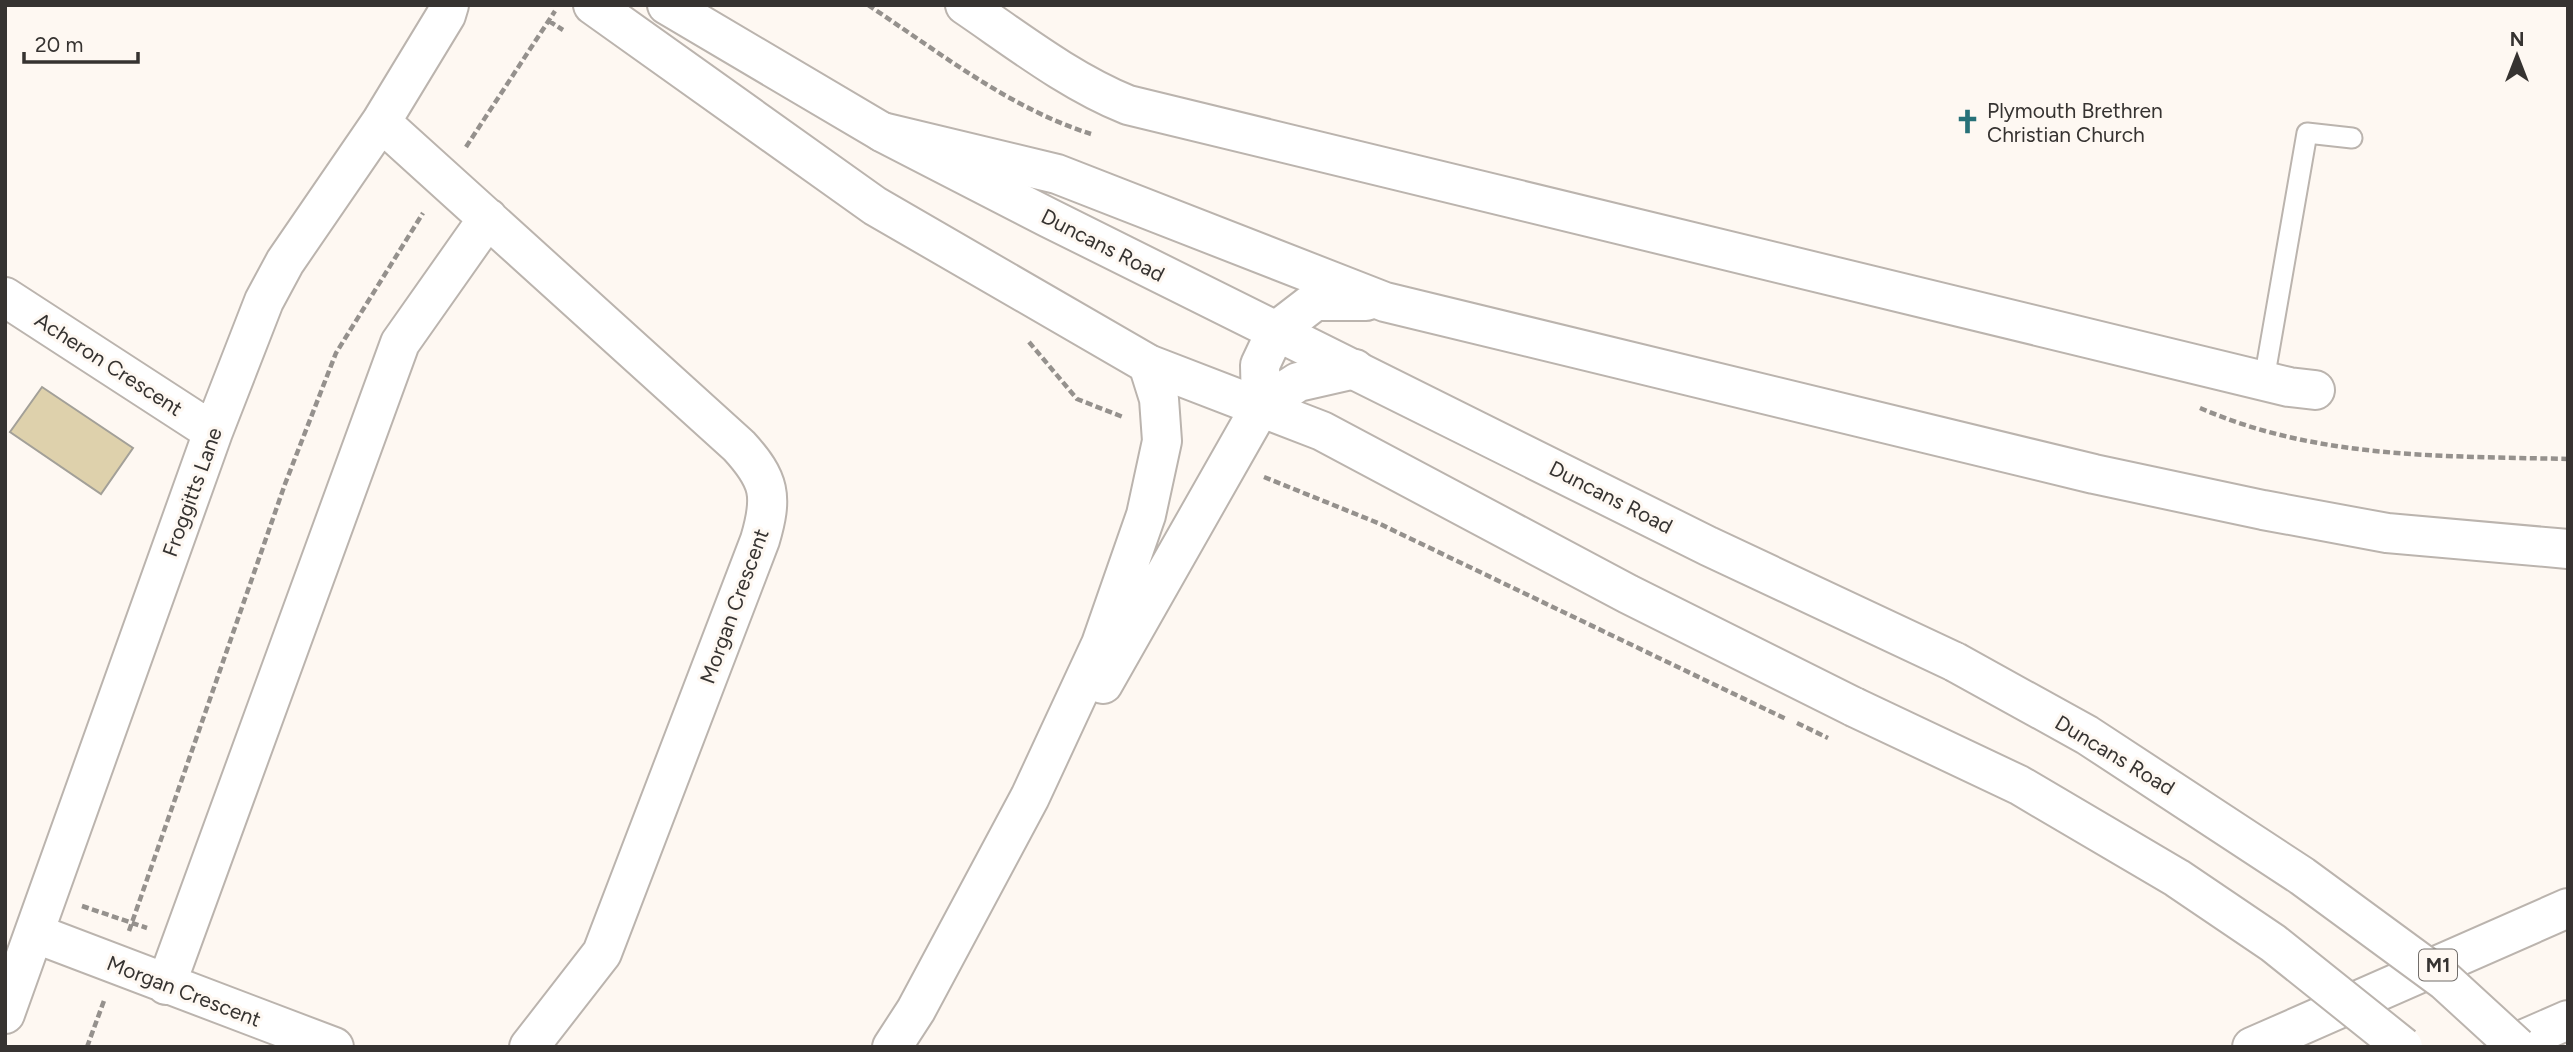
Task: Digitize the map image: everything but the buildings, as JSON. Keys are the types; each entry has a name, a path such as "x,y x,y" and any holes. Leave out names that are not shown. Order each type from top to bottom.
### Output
{"main road":[{"name":"Froggitts Lane","path":"5,1014 214,432 264,301 285,262 381,122 446,15 449,5"},
{"path":"593,5 876,206 1148,364 1261,405 1322,431 1628,594 1854,707 2019,785 2177,878 2273,943 2403,1047"},
{"name":"Duncans Road","path":"667,5 883,132 1708,546 1955,662 2087,735 2302,876 2445,981 2516,1047"},
{"path":"965,5 1059,69 1097,92 1128,104 2264,380 2315,390"},
{"name":"Morgan Crescent","path":"381,122 739,446 761,470 767,493 766,519 760,540 602,953 529,1047"},
{"path":"883,132 1057,174 1385,302 2094,474 2263,510 2387,533 2568,549"},
{"path":"166,985 400,343 488,218"},
{"name":"Acheron Crescent","path":"5,297 214,432"},
{"path":"1261,405 1260,365 1276,331 1315,301 1385,302"},
{"path":"892,1047 916,1010 1030,797 1101,644 1146,515 1162,441 1159,399 1148,364"},
{"path":"1030,797 1124,652 1261,405 1298,382 1355,369"},
{"name":"M1","path":"2252,1047 2568,908"},
{"name":"Morgan Crescent","path":"34,933 334,1047"},
{"path":"2506,1047 2568,1020"}],"lane":[{"path":"2264,380 2307,133 2352,138"}],"path":[{"path":"868,5 1004,94 1052,121 1094,135"},
{"path":"1797,723 1831,739"},
{"path":"48,894 182,940"}],"place":[{"name":"Plymouth Brethren Christian Church","path":"1967,122"}]}
